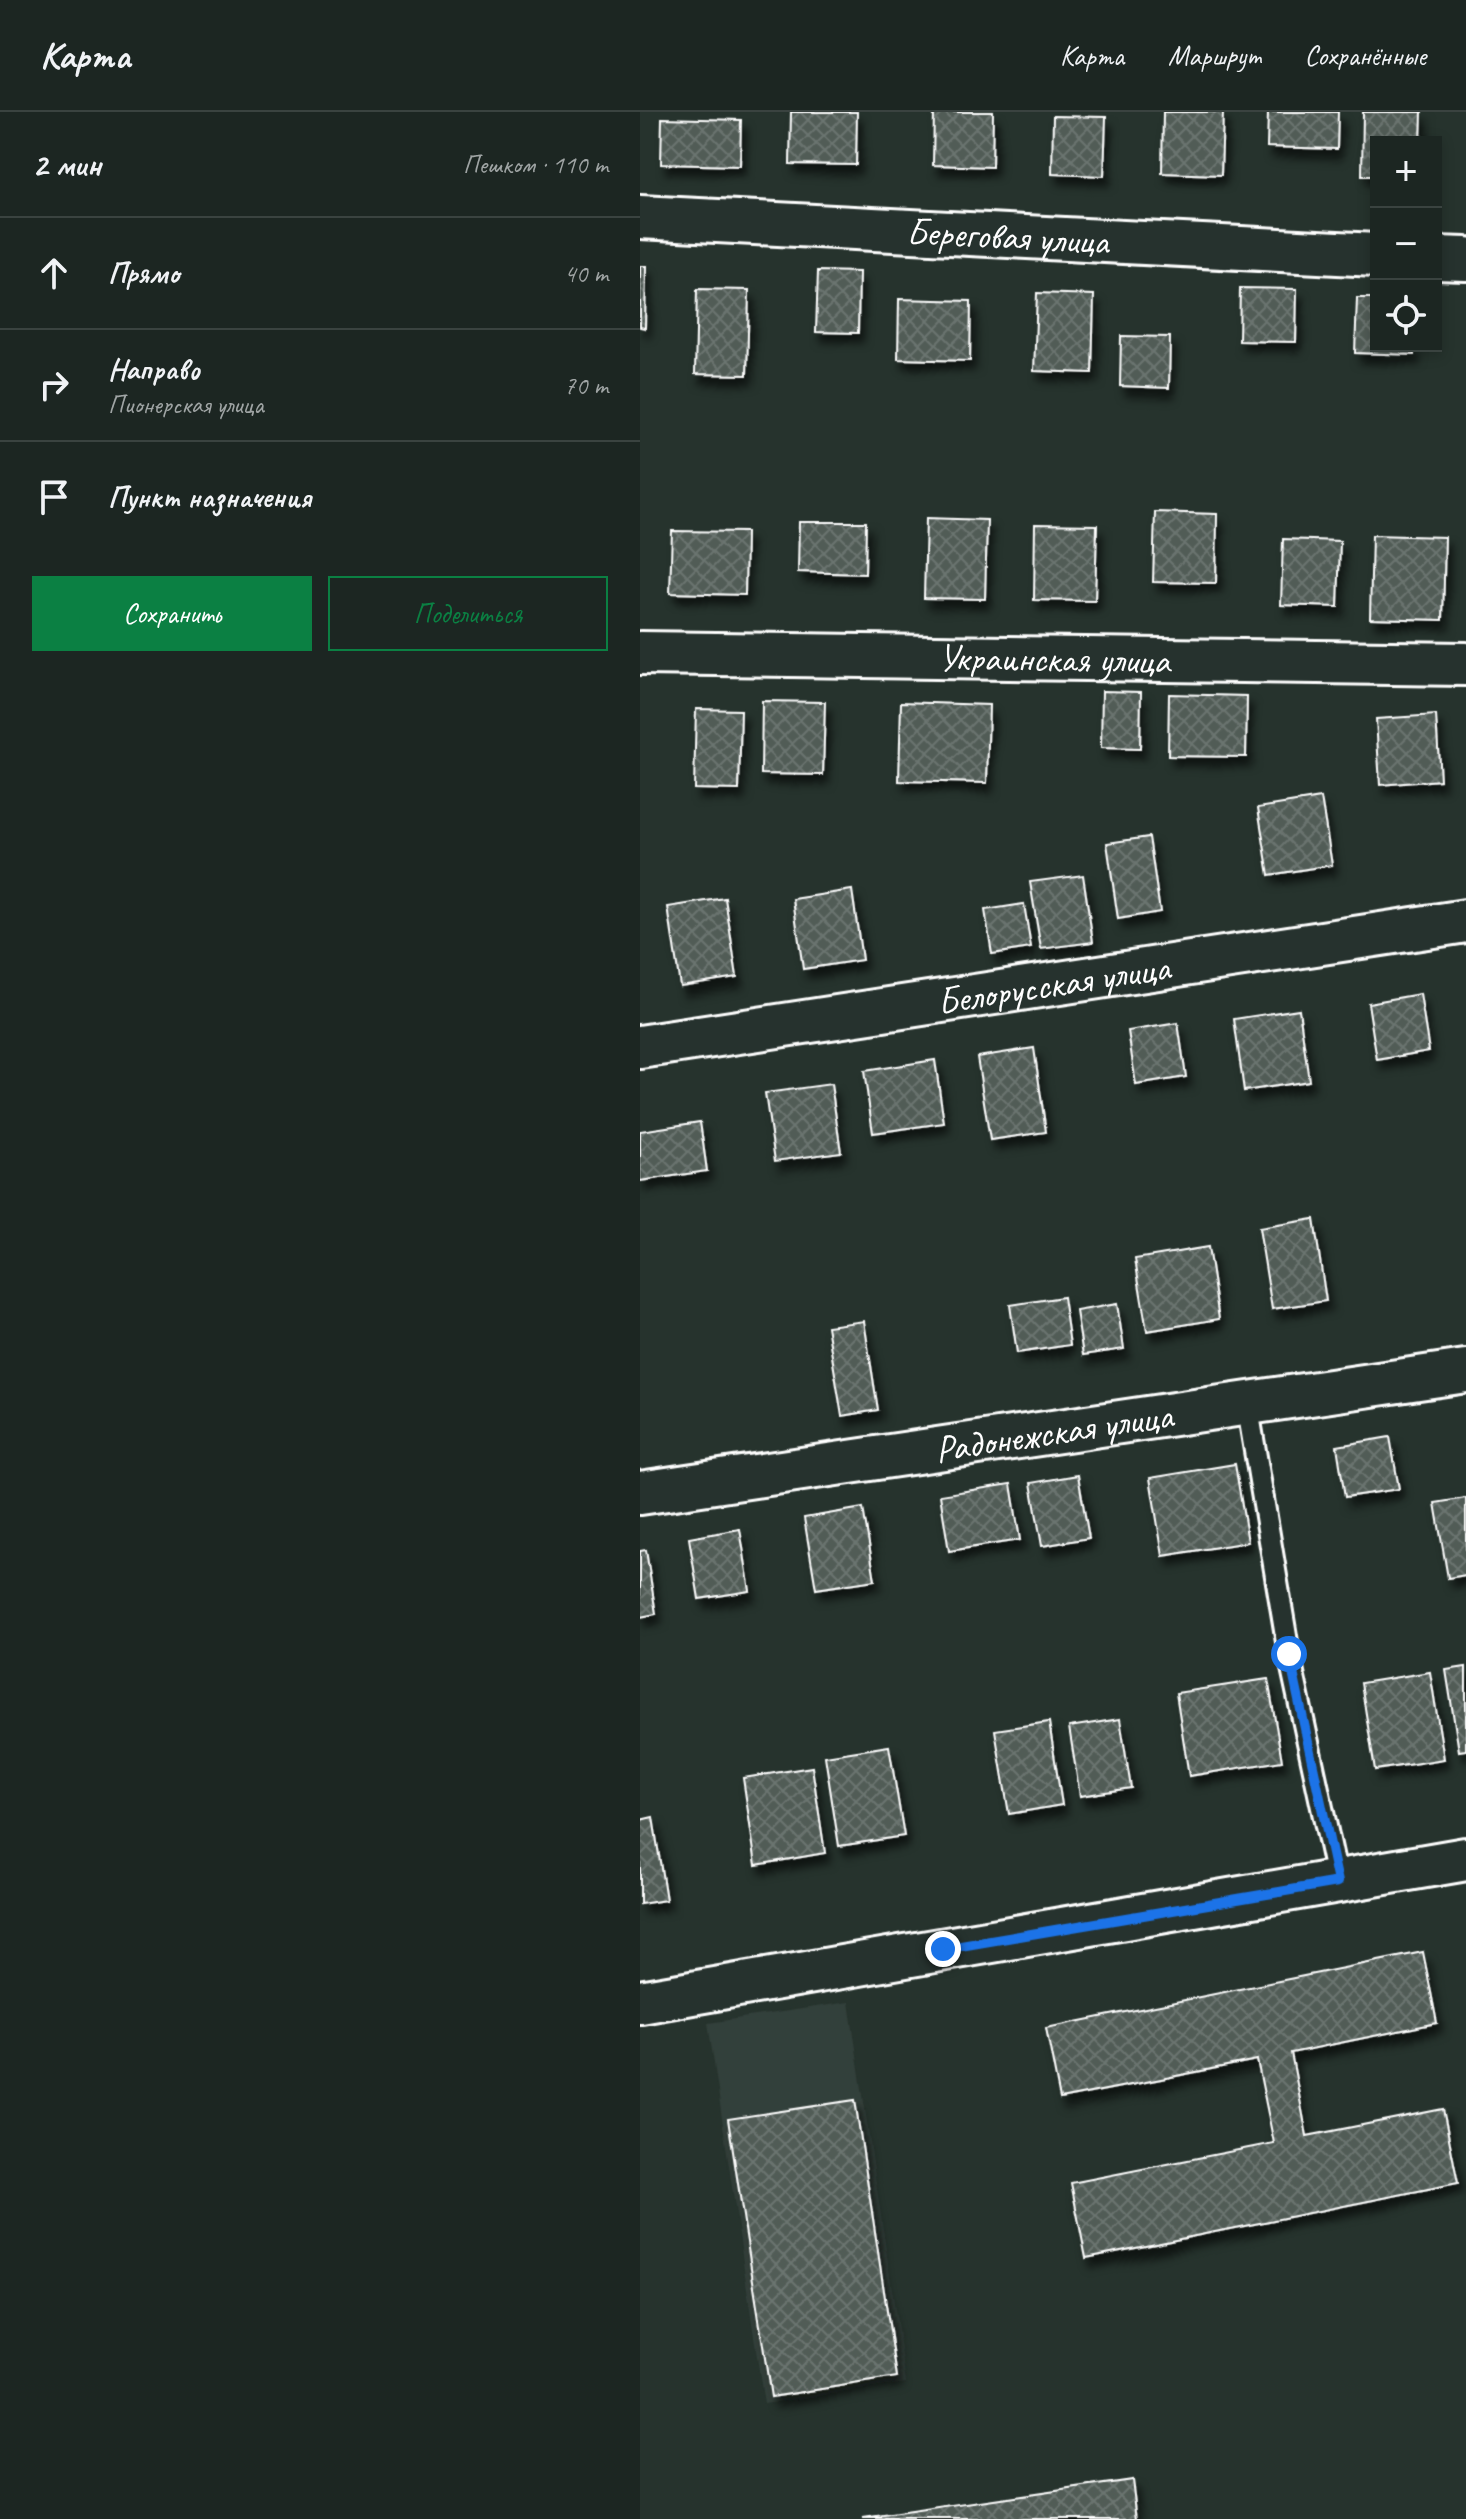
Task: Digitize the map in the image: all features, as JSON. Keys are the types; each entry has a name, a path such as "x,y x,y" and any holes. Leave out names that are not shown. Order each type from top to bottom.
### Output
{"street":[{"name":"Береговая улица","path":"640,217 1370,255"},
{"path":"1442,258 1466,259"},
{"name":"Украинская улица","path":"640,653 1466,664"},
{"name":"Белорусская улица","path":"640,1047 1466,921"},
{"name":"Радонежская улица","path":"640,1493 1466,1371"},
{"path":"640,2002 1466,1859"}],"lane":[{"path":"1247,1403 1289,1654 1338,1882"}],"shaded area":[{"path":"849,2002 906,2383 764,2404 708,2023"}],"building":[{"path":"791,112 857,112 856,165 790,164"},
{"path":"934,112 993,112 992,167 933,165"},
{"path":"1163,112 1223,112 1221,175 1162,173"},
{"path":"1268,112 1338,112 1337,149 1267,147"},
{"path":"1363,112 1422,112 1421,136 1370,136 1370,176 1362,176"},
{"path":"1053,116 1106,117 1104,176 1052,174"},
{"path":"662,118 741,120 740,166 661,164"},
{"path":"640,266 646,266 645,328 640,327"},
{"path":"818,271 859,272 858,333 816,332"},
{"path":"1240,288 1297,289 1296,342 1239,341"},
{"path":"697,289 749,290 747,375 695,374"},
{"path":"1037,293 1094,295 1092,373 1034,371"},
{"path":"1357,298 1370,298 1370,352 1414,352 1414,355 1355,353"},
{"path":"899,299 971,301 970,361 898,359"},
{"path":"1121,336 1170,337 1169,388 1120,386"},
{"path":"1155,512 1217,514 1216,583 1153,582"},
{"path":"926,518 987,520 985,599 924,598"},
{"path":"799,522 866,522 865,574 798,572"},
{"path":"1035,524 1097,525 1095,601 1034,600"},
{"path":"672,531 746,532 745,595 670,593"},
{"path":"1372,535 1445,537 1443,620 1370,618"},
{"path":"1283,539 1340,541 1338,607 1281,605"},
{"path":"1102,691 1141,692 1140,749 1101,748"},
{"path":"1169,694 1247,696 1246,757 1168,756"},
{"path":"762,701 825,702 823,775 761,774"},
{"path":"901,702 989,705 987,783 899,781"},
{"path":"696,709 741,710 739,790 694,789"},
{"path":"1436,715 1440,780 1380,785 1376,719"},
{"path":"1321,798 1332,865 1269,875 1258,808"},
{"path":"1149,837 1160,912 1118,919 1107,843"},
{"path":"1083,875 1093,942 1041,949 1030,882"},
{"path":"852,890 862,960 803,969 793,899"},
{"path":"725,898 737,977 680,986 668,907"},
{"path":"1024,904 1031,948 992,954 985,910"},
{"path":"1420,994 1429,1051 1377,1060 1368,1003"},
{"path":"1299,1009 1309,1081 1244,1091 1234,1019"},
{"path":"1178,1023 1186,1077 1136,1085 1128,1031"},
{"path":"1034,1048 1046,1132 990,1140 977,1057"},
{"path":"935,1060 944,1123 873,1133 864,1071"},
{"path":"831,1084 841,1152 775,1161 765,1093"},
{"path":"700,1122 707,1171 640,1181 640,1131"},
{"path":"1314,1219 1326,1301 1272,1309 1259,1228"},
{"path":"1208,1247 1219,1319 1147,1331 1135,1259"},
{"path":"1063,1297 1070,1345 1017,1353 1010,1305"},
{"path":"1117,1304 1124,1349 1083,1355 1076,1311"},
{"path":"864,1321 878,1410 842,1416 827,1326"},
{"path":"1390,1437 1399,1489 1345,1497 1337,1446"},
{"path":"1235,1464 1248,1542 1163,1556 1150,1478"},
{"path":"1078,1475 1089,1538 1042,1546 1031,1483"},
{"path":"1011,1484 1020,1540 949,1551 940,1495"},
{"path":"1466,1498 1466,1575 1448,1578 1435,1503"},
{"path":"863,1508 875,1580 816,1589 804,1518"},
{"path":"740,1529 750,1591 699,1599 689,1538"},
{"path":"646,1550 656,1614 640,1617 640,1551"},
{"path":"1466,1667 1466,1750 1459,1751 1446,1670"},
{"path":"1430,1672 1444,1759 1375,1770 1361,1683"},
{"path":"1268,1679 1282,1761 1189,1776 1176,1693"},
{"path":"1120,1719 1131,1788 1080,1796 1069,1727"},
{"path":"1049,1722 1062,1805 1009,1814 995,1730"},
{"path":"889,1746 904,1836 839,1846 825,1756"},
{"path":"812,1767 825,1853 756,1865 743,1778"},
{"path":"653,1817 666,1900 640,1904 640,1820"},
{"path":"1423,1952 1437,2023 1291,2053 1307,2136 1443,2109 1458,2183 1086,2258 1071,2183 1274,2143 1257,2060 1060,2099 1046,2028"},
{"path":"855,2100 897,2377 771,2397 728,2119"},
{"path":"1132,2480 1137,2519 863,2519"}],"route":[{"path":"943,1949 1338,1882 1289,1654"}]}
